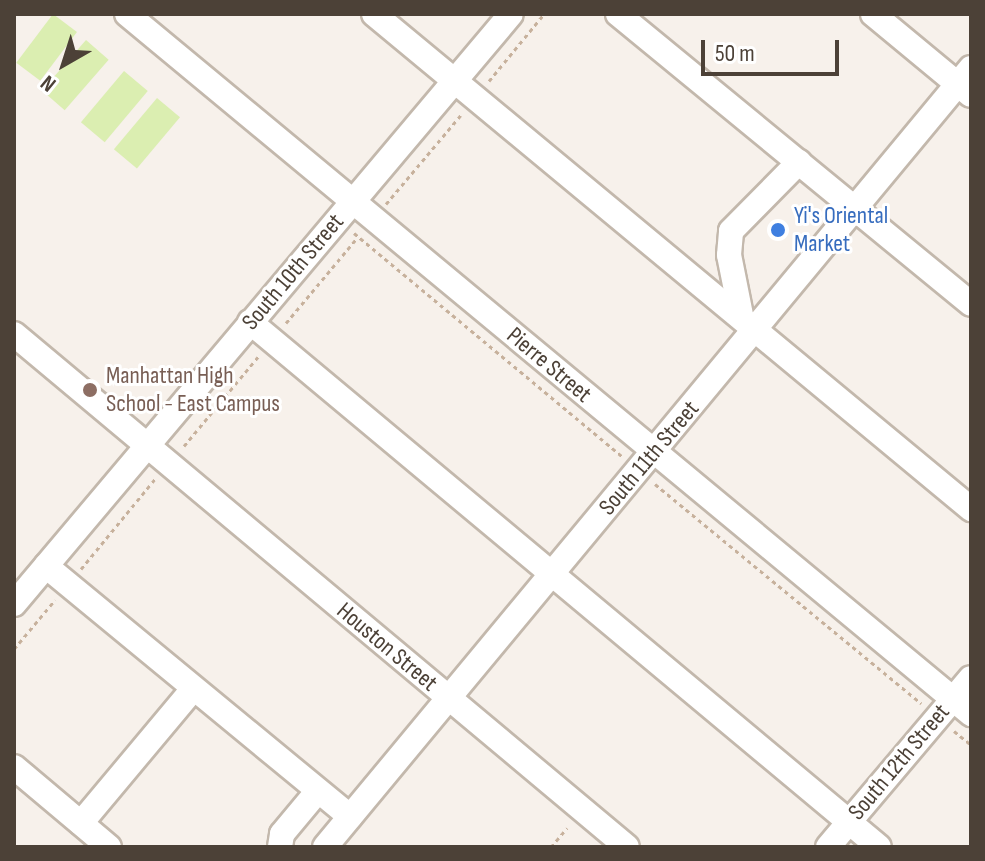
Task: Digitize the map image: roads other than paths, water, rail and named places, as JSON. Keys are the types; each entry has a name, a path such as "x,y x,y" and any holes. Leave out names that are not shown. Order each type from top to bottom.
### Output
{"street":[{"name":"Pierre Street","path":"127,14 962,707"},
{"path":"374,14 756,318 971,509"},
{"name":"South 10th Street","path":"14,604 511,14"},
{"path":"618,14 971,304"},
{"path":"873,14 967,82"},
{"name":"South 11th Street","path":"325,847 654,452 756,318 967,82"},
{"path":"756,318 733,280 731,231 799,162"},
{"path":"250,322 879,847"},
{"name":"Houston Street","path":"14,334 627,847"},
{"path":"46,566 350,817"},
{"name":"South 12th Street","path":"828,847 962,707 971,678"},
{"path":"81,823 193,689"},
{"path":"14,767 109,847"},
{"path":"280,847 282,834 317,792"}],"place":[{"name":"Yi's Oriental Market","path":"778,230"},
{"name":"Manhattan High School - East Campus","path":"90,390"}]}
